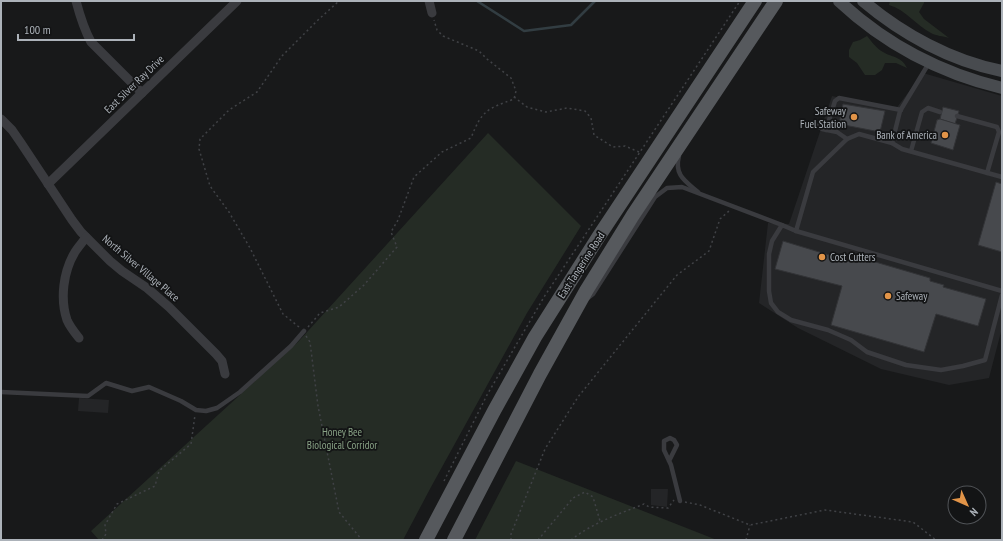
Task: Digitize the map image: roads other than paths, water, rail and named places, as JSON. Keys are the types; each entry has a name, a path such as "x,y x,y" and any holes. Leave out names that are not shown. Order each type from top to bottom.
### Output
{"main road":[{"name":"East Tangerine Road","path":"426,540 508,384 546,320 599,236 755,1"},
{"name":"East Tangerine Road","path":"454,540 540,374 580,303 622,234 776,1"},
{"path":"839,1 882,36 911,53 969,79 1002,88"},
{"path":"864,1 892,23 921,40 967,61 1002,71"}],"street":[{"path":"76,1 86,34 91,42 142,93"},
{"name":"East Silver Ray Drive","path":"48,184 237,1"},
{"path":"429,1 432,13"},
{"name":"North Silver Village Place","path":"1,119 12,130 72,220 86,237 122,271 147,288 169,307 222,361 225,374"},
{"path":"79,338 67,320 64,300 64,284 68,266 75,251 86,237"}],"lane":[{"path":"892,143 901,110 929,62"},
{"path":"826,130 835,101 839,98 901,110"},
{"path":"911,151 922,112 928,108 940,112"},
{"path":"957,116 997,127 999,132 987,173"},
{"path":"813,123 822,129 837,132 847,139"},
{"path":"796,231 813,172 847,139 859,134 892,143 902,149 1002,177"},
{"path":"682,142 677,163 682,179 703,195"},
{"path":"580,303 593,294 655,197 666,188 682,187 796,231 1002,291"},
{"path":"782,225 772,241 769,254 769,291 771,303 778,312 791,320 828,330 851,340 867,352 906,365 941,370 985,360 1002,295"},
{"path":"1,392 88,396 106,383 132,391 149,387 181,401 196,410 206,412 217,408 240,392 291,346 304,331"},
{"path":"669,461 680,501"}],"waterway":[{"path":"477,1 524,31 571,25 595,1"}],"place":[{"name":"Safeway Fuel Station","path":"854,117"},
{"name":"Bank of America","path":"945,135"},
{"name":"Cost Cutters","path":"822,257"},
{"name":"Safeway","path":"888,296"}],"park label":[{"name":"Honey Bee Biological Corridor","path":"342,438"}]}
